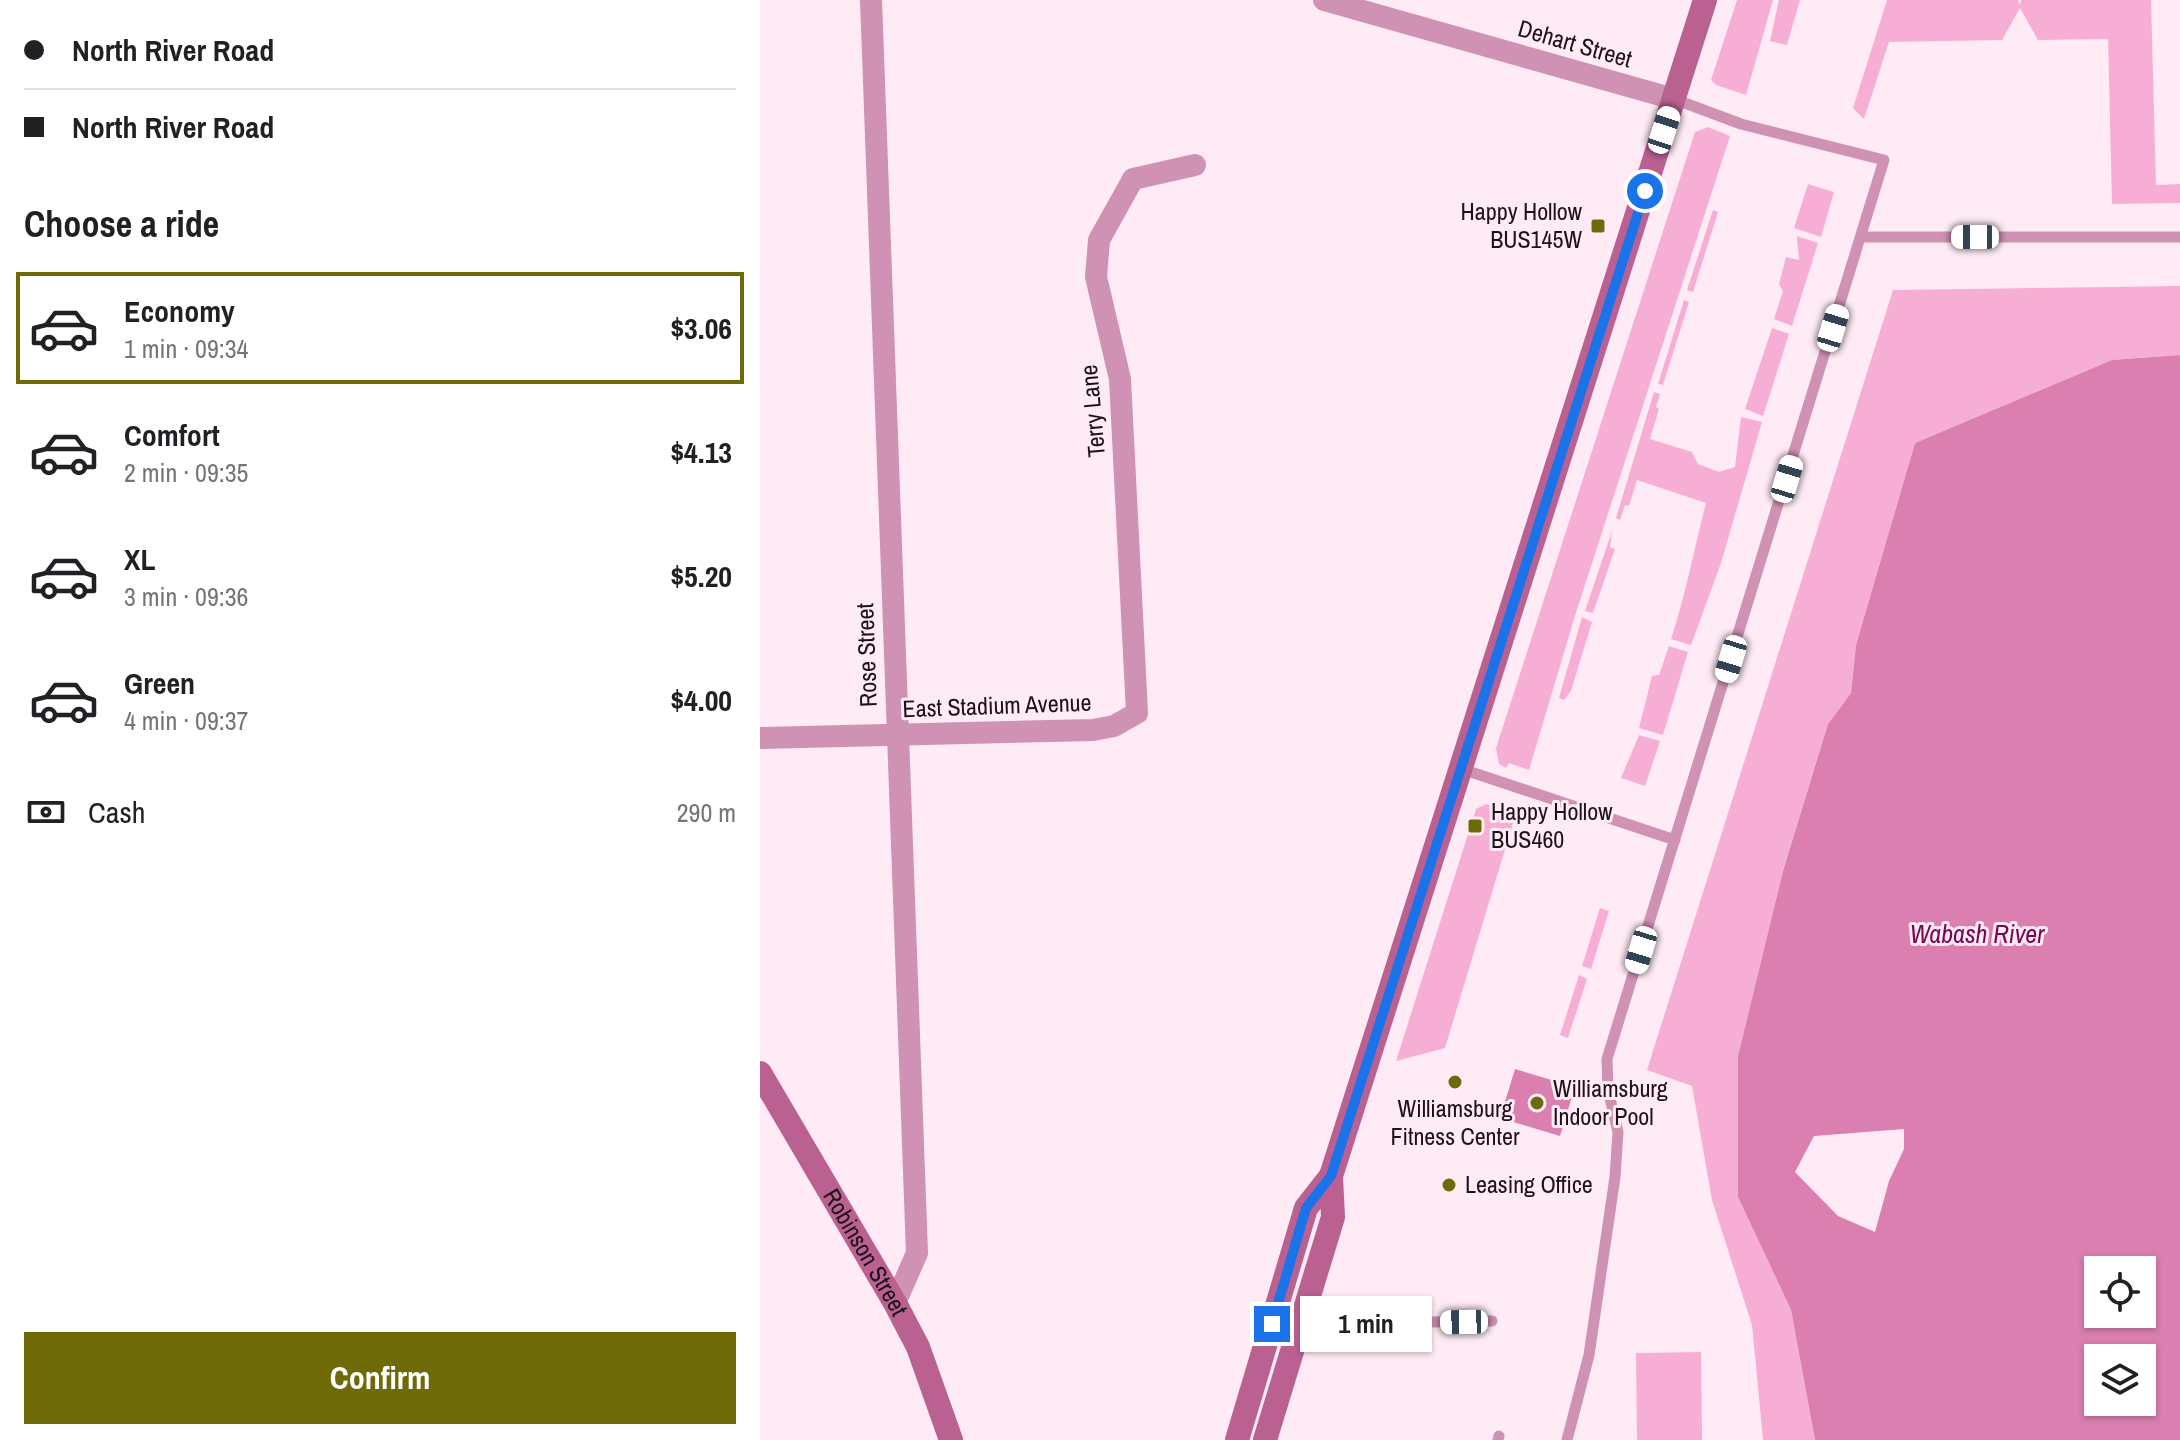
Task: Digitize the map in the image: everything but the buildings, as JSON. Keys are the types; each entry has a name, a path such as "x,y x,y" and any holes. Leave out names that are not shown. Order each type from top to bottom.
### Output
{"main road":[{"path":"1237,1440 1306,1208 1331,1176 1705,0"},
{"name":"Robinson Street","path":"760,1073 918,1347 951,1440"},
{"path":"1265,1440 1333,1217 1331,1176"}],"street":[{"name":"Rose Street","path":"871,0 917,1253 895,1303"},
{"name":"Dehart Street","path":"1324,0 1674,99"},
{"name":"Terry Lane","path":"1137,713 1120,379 1096,277 1099,240 1133,179 1195,165"},
{"name":"East Stadium Avenue","path":"760,738 1093,730 1114,726 1137,713"}],"lane":[{"path":"1567,1440 1595,1325 1615,1177 1618,1132 1608,1090 1607,1059 1884,160 1741,124 1674,99"},
{"path":"1861,237 2180,237"},
{"path":"1462,769 1675,840"},
{"path":"1299,1324 1492,1321"}],"shaded area":[{"path":"1737,0 1773,0 1746,95 1716,85 1711,80"},
{"path":"1779,0 1800,0 1787,45 1770,41"},
{"path":"1887,0 2018,0 2020,5 2021,0 2151,0 2156,185 2180,184 2180,203 2112,204 2108,39 2038,40 2020,8 2002,40 1889,42 1864,119 1853,108"},
{"path":"1708,127 1730,136 1574,619 1529,770 1509,763 1506,768 1499,764 1496,748 1695,132"},
{"path":"1808,184 1834,192 1821,237 1794,228"},
{"path":"1713,210 1718,212 1693,292 1687,290"},
{"path":"1797,236 1818,243 1792,326 1774,319 1783,291 1779,284 1786,257 1799,260"},
{"path":"2180,286 2180,355 2112,360 1915,443 1856,645 1851,693 1828,724 1783,871 1738,1056 1738,1197 1791,1310 1815,1440 1763,1440 1752,1325 1712,1200 1692,1086 1647,1070 1893,290"},
{"path":"1684,300 1689,302 1663,385 1658,384"},
{"path":"1772,328 1789,334 1763,416 1745,409"},
{"path":"1654,392 1660,394 1656,407 1659,409 1650,439 1692,452 1698,464 1719,472 1735,467 1741,417 1762,422 1721,563 1691,645 1671,639 1706,503 1637,480 1629,506 1625,505 1620,520 1616,518"},
{"path":"1612,531 1610,547 1615,549 1593,613 1585,611"},
{"path":"1582,617 1592,622 1571,691 1564,700 1559,698"},
{"path":"1669,646 1688,652 1663,735 1639,728 1652,676 1659,675"},
{"path":"1639,735 1660,741 1645,786 1621,778"},
{"path":"1486,804 1516,813 1445,1048 1396,1061 1476,809"},
{"path":"1600,908 1609,911 1591,969 1582,966"},
{"path":"1579,975 1587,979 1568,1038 1560,1035"},
{"path":"1701,1352 1702,1440 1637,1440 1636,1353"}],"water":[{"name":"Wabash River","path":"2180,355 2180,1440 1815,1440 1791,1310 1738,1197 1738,1056 1783,871 1828,724 1851,693 1856,645 1915,443 2112,360","holes":["1904,1129 1904,1149 1889,1181 1875,1232 1838,1216 1795,1172 1814,1136"]},
{"name":"Williamsburg Indoor Pool","path":"1515,1069 1575,1087 1560,1136 1500,1118"}],"place":[{"name":"Happy Hollow BUS145W","path":"1598,226"},
{"name":"Happy Hollow BUS460","path":"1475,826"},
{"name":"Williamsburg Fitness Center","path":"1455,1082"},
{"name":"Williamsburg Indoor Pool","path":"1537,1103"},
{"name":"Leasing Office","path":"1449,1185"}],"route":[{"path":"1272,1324 1306,1208 1331,1176 1645,191"}]}
